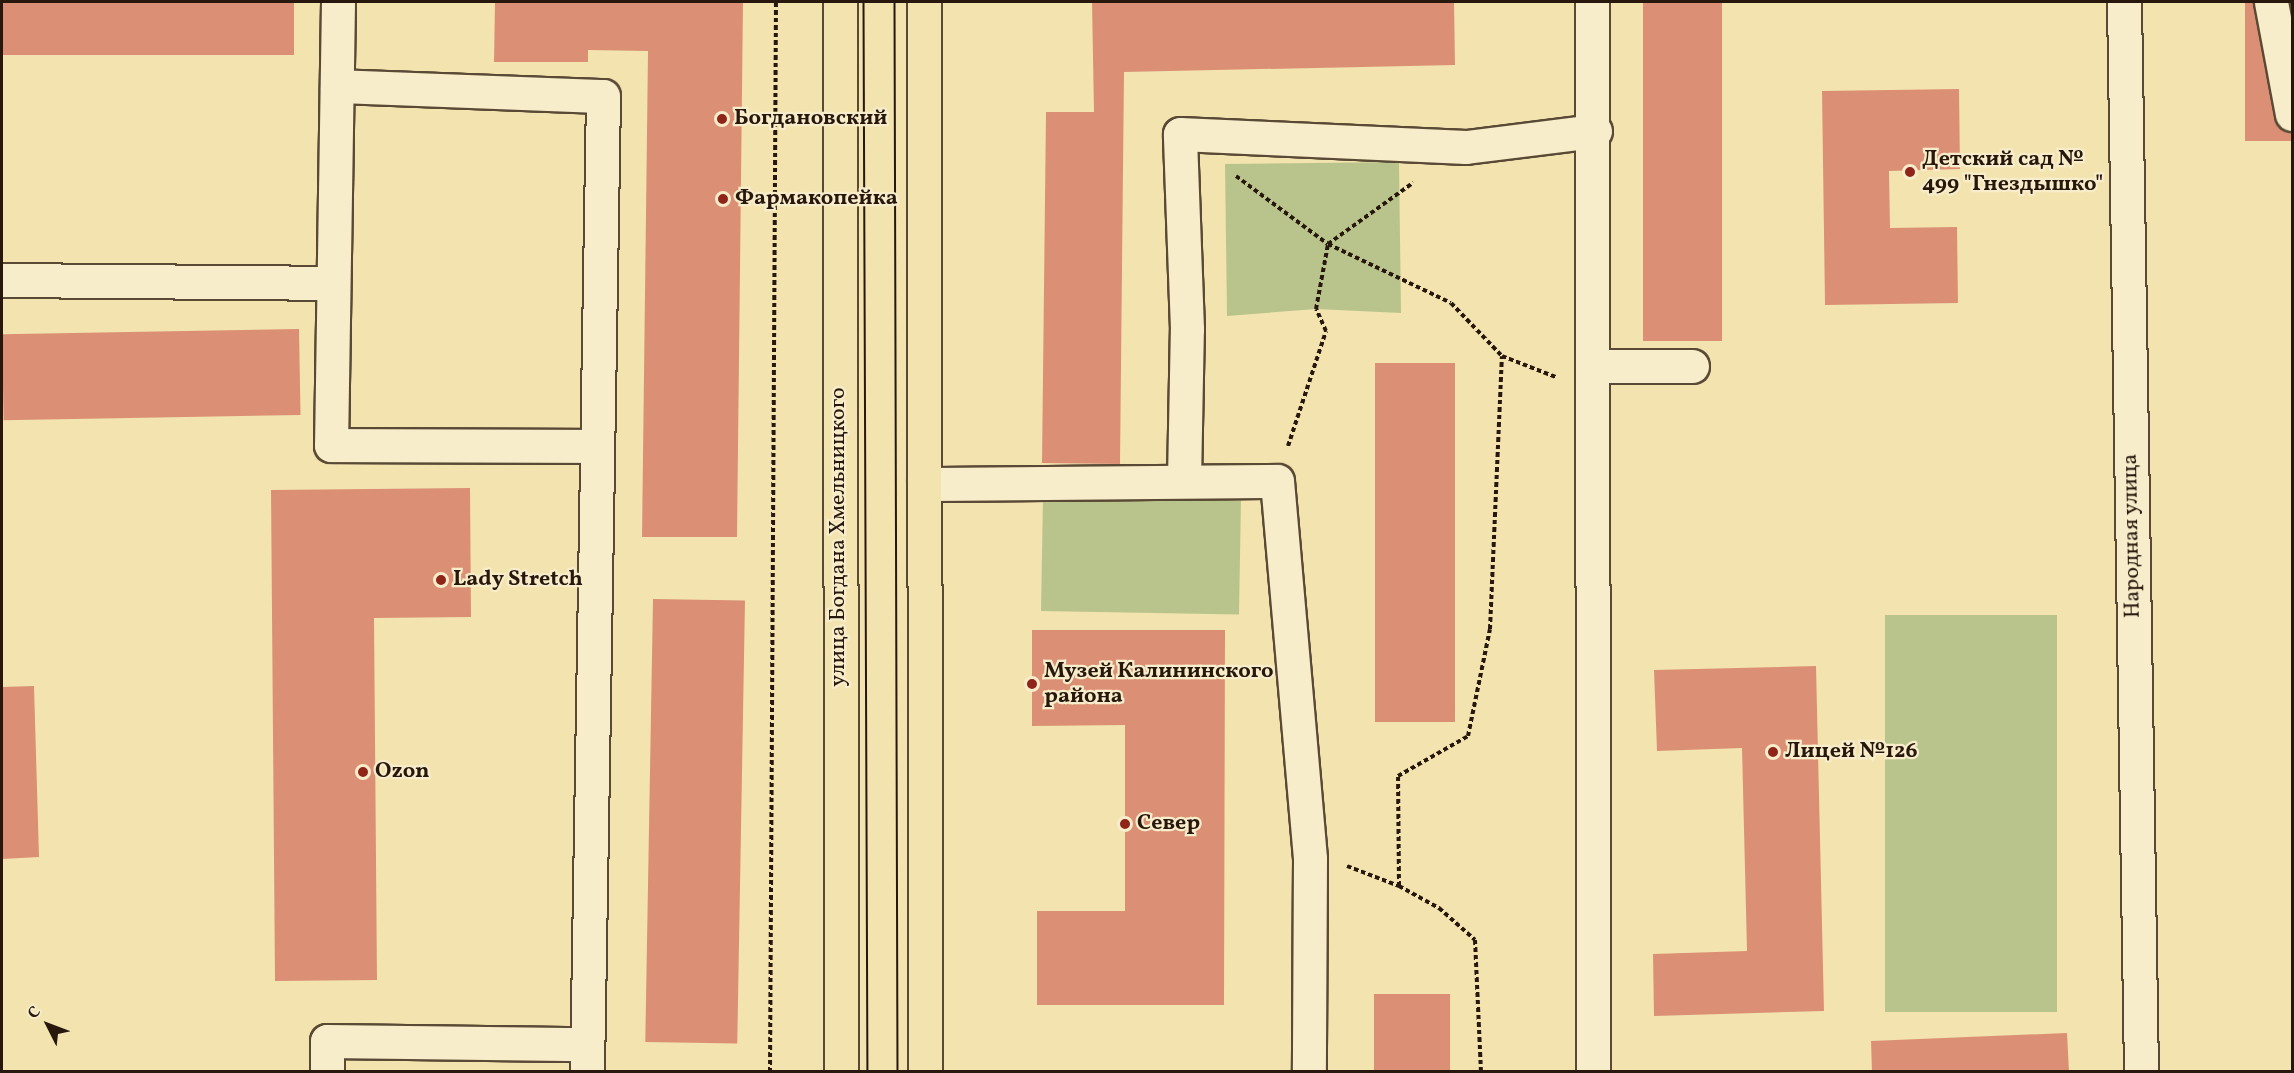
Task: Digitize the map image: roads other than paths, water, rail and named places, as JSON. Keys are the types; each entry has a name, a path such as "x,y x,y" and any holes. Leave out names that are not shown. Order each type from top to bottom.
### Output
{"highway":[{"name":"улица Богдана Хмельницкого","path":"840,2 842,1071"},
{"path":"924,2 925,1071"}],"street":[{"path":"338,2 331,445 594,446"},
{"path":"1592,2 1595,131 1593,1071"},
{"name":"Народная улица","path":"2124,2 2140,1071"},
{"path":"2271,2 2292,114"},
{"path":"327,1071 327,1041 586,1058 594,446 603,96 337,86"},
{"path":"1184,480 1187,329 1180,134 1466,147 1595,131"},
{"path":"2,280 333,283"},
{"path":"1593,378 1692,366"},
{"path":"924,484 1277,481 1310,859 1309,1071"}],"tram line":[{"path":"864,2 868,1072"},
{"path":"895,2 898,1072"}],"place":[{"name":"Богдановский","path":"722,119"},
{"name":"Детский сад № 499 \"Гнездышко\"","path":"1910,172"},
{"name":"Фармакопейка","path":"723,199"},
{"name":"Lady Stretch","path":"441,580"},
{"name":"Музей Калининского района","path":"1032,684"},
{"name":"Лицей №126","path":"1773,752"},
{"name":"Ozon","path":"363,772"},
{"name":"Север","path":"1125,824"}]}
